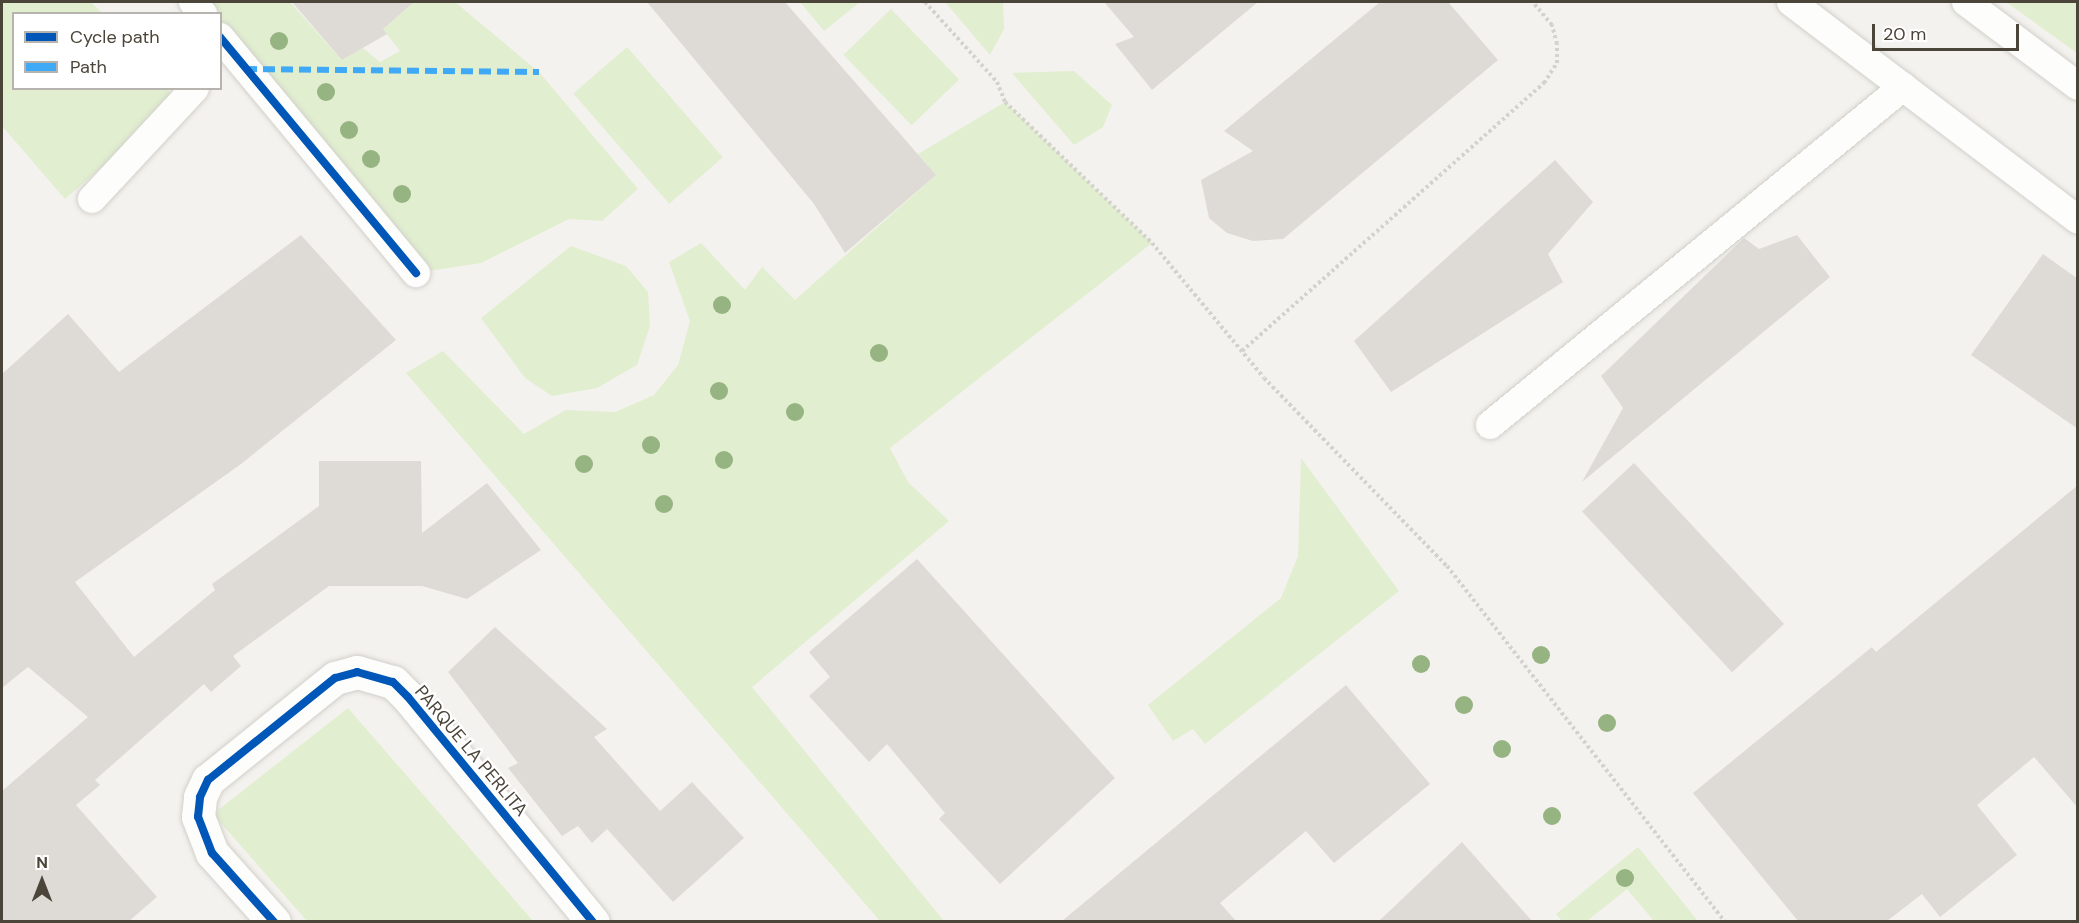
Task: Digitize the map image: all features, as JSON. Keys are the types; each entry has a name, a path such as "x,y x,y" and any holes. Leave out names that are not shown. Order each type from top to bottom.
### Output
{"street":[{"name":"PARQUE LA PERLITA","path":"274,921 212,853 198,817 200,797 208,780 334,678 357,672 393,682 408,697 593,921"}],"lane":[{"path":"1791,2 2078,220"},
{"path":"1966,2 2078,86"},
{"path":"222,45 416,273"},
{"path":"1490,425 1903,87"},
{"path":"92,199 193,90"}],"path":[{"path":"925,2 997,82 1005,102 1152,243 1242,351 1448,566 1725,921"},
{"path":"1242,351 1545,83 1557,63 1557,44 1552,25 1533,2"}],"green space":[{"path":"2,2 91,2 101,12 12,12 12,90 168,90 178,101 65,199 2,126"},
{"path":"193,2 290,2 342,60 363,48 380,62 400,51 383,29 414,2 455,2 539,72 638,189 602,221 569,219 481,263 416,273 222,38 222,12 202,12"},
{"path":"800,2 860,2 824,31"},
{"path":"945,2 1003,2 1004,29 990,55"},
{"path":"2006,2 2077,2 2077,53"},
{"path":"891,9 959,79 912,125 844,55"},
{"path":"627,47 723,157 669,204 573,94"},
{"path":"1074,71 1112,105 1103,127 1074,145 1012,73"},
{"path":"1005,102 1152,243 890,448 908,482 949,521 752,687 944,921 880,921 406,373 443,351 524,434 566,410 615,412 654,395 678,365 690,321 669,262 701,243 745,290 762,267 795,300 936,175 918,154"},
{"path":"571,246 626,266 648,292 650,326 637,365 597,388 552,396 525,378 481,318"},
{"path":"1301,458 1399,591 1205,744 1193,729 1173,741 1148,705 1281,598 1298,556"},
{"path":"348,708 533,921 307,921 213,814"},
{"path":"1638,847 1698,921 1654,921 1627,889 1587,921 1562,921 1556,914"}],"building":[{"path":"292,2 414,2 383,29 387,34 342,60"},
{"path":"647,2 785,2 936,175 845,253 814,204"},
{"path":"1104,2 1258,2 1152,90 1115,44 1134,37"},
{"path":"1380,2 1448,2 1498,60 1283,239 1253,241 1227,233 1209,218 1201,180 1253,151 1224,131"},
{"path":"1555,160 1593,202 1548,254 1563,282 1391,392 1354,341"},
{"path":"301,235 396,340 241,464 75,582 134,657 215,590 212,584 319,506 319,461 421,461 422,533 487,483 541,550 467,599 422,586 329,586 233,656 241,666 211,692 204,684 95,780 100,785 76,805 157,897 129,921 2,921 2,791 88,717 28,667 2,688 2,374 68,314 119,372"},
{"path":"1797,235 1830,277 1582,482 1623,408 1601,376 1744,238 1759,249"},
{"path":"2043,254 2078,279 2078,429 1971,355"},
{"path":"1634,463 1784,624 1732,672 1582,511"},
{"path":"2078,485 2078,808 2034,757 1977,805 2017,855 1940,917 1922,894 1887,921 1798,921 1693,793 1872,647 1876,652"},
{"path":"917,559 1115,778 1000,884 939,819 945,813 887,744 869,762 809,696 830,677 809,652"},
{"path":"495,627 607,729 594,737 660,811 692,782 744,838 673,902 607,829 592,843 578,826 562,836 508,768 518,763 448,672"},
{"path":"1346,685 1430,784 1334,863 1306,831 1220,903 1236,921 1062,921"},
{"path":"1462,842 1532,921 1379,921"}],"marked path":[{"path":"245,69 539,72"}],"cycle path":[{"path":"222,39 416,273"},
{"path":"274,922 212,853 198,817 200,797 208,780 335,678 357,672 393,682 408,697 593,922"}]}
